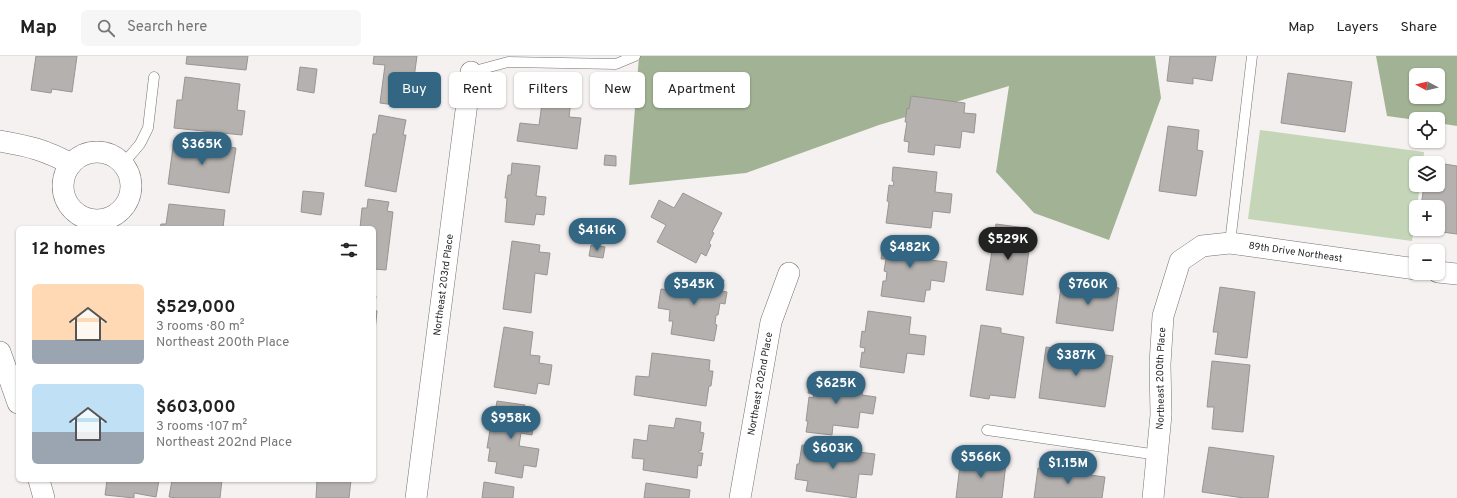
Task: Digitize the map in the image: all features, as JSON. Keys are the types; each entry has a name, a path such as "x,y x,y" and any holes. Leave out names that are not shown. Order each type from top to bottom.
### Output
{"street":[{"name":"Northeast 203rd Place","path":"416,498 466,108"},
{"path":"0,142 27,146 50,153 71,164"},
{"path":"102,152 113,156 123,164 131,185 129,196 124,207 116,214 106,219 95,220 85,218 68,204 64,194 63,184 66,173 71,164 80,156 102,152"},
{"name":"89th Drive Northeast","path":"1180,261 1202,246 1230,243 1409,268"},
{"name":"Northeast 200th Place","path":"1153,498 1161,415 1160,364 1162,316 1180,261"},
{"name":"Northeast 202nd Place","path":"740,498 772,322 789,273"},
{"path":"1445,273 1457,274"},
{"path":"0,352 16,397"},
{"path":"40,482 44,498"}],"lane":[{"path":"471,72 508,62 616,64 635,56"},
{"path":"1230,243 1252,56"},
{"path":"123,164 140,144 148,128 154,77"},
{"path":"987,430 1158,455"}],"green space":[{"path":"639,56 1155,56 1161,98 1109,240 1034,213 996,172 1009,86 879,125 746,173 629,185 635,108 645,108 645,72 638,72"},
{"path":"1376,56 1457,56 1457,126 1445,124 1445,112 1409,112 1409,119 1387,116"},
{"path":"1260,130 1424,152 1424,156 1409,156 1409,192 1419,192 1418,200 1409,200 1409,236 1413,236 1412,241 1248,219"}],"building":[{"path":"36,56 77,56 72,92 52,89 51,93 31,90"},
{"path":"187,56 248,56 246,70 186,64"},
{"path":"374,56 417,56 415,72 388,72 388,104 380,103 385,65 373,64"},
{"path":"1170,56 1216,56 1212,81 1193,78 1193,84 1167,81"},
{"path":"300,67 317,69 314,93 297,90"},
{"path":"1288,73 1352,82 1345,132 1281,123"},
{"path":"185,77 240,84 237,110 245,111 242,135 174,128 177,100 182,100"},
{"path":"911,96 965,103 964,113 976,114 974,133 962,131 960,148 935,145 934,155 908,152 909,142 904,141 907,122 905,122"},
{"path":"541,108 570,108 569,117 581,118 577,149 517,141 520,123 539,125"},
{"path":"379,115 406,120 403,135 406,135 396,192 365,186 373,134 376,134"},
{"path":"1168,126 1199,130 1197,150 1203,151 1196,196 1159,191"},
{"path":"174,140 236,148 229,193 168,184"},
{"path":"605,155 616,156 616,166 604,165"},
{"path":"512,163 540,166 536,196 546,197 544,215 536,214 534,225 505,222 507,198 505,198 508,175 511,175"},
{"path":"1445,164 1457,166 1457,234 1445,232 1445,200 1422,200 1423,192 1445,192"},
{"path":"893,167 937,172 935,192 952,194 950,213 933,211 931,228 886,223 889,202 887,201 889,185 893,186 894,182 892,181"},
{"path":"303,191 324,193 321,215 301,212"},
{"path":"683,193 722,213 712,232 714,233 709,243 711,245 706,256 701,253 696,263 657,242 666,225 651,217 659,200 674,208"},
{"path":"368,199 389,202 387,211 393,212 386,270 376,269 376,226 360,226 362,208 367,208"},
{"path":"169,204 225,210 223,226 160,226 161,224 166,224"},
{"path":"996,224 1026,228 1023,249 1029,250 1023,295 986,290"},
{"path":"890,236 933,242 930,260 947,262 944,282 931,280 930,290 926,290 924,302 881,296 883,281 886,281 887,272 884,271 886,259 881,259 883,246 888,247"},
{"path":"512,241 540,245 539,252 550,253 547,275 535,273 531,313 503,309"},
{"path":"591,245 605,247 603,258 589,256"},
{"path":"681,273 724,280 722,291 727,292 725,304 720,303 718,315 716,315 715,324 717,325 714,341 671,334 673,321 669,321 670,310 658,308 661,289 678,291"},
{"path":"1062,280 1119,288 1113,331 1056,323"},
{"path":"1220,287 1255,292 1247,358 1215,354 1218,332 1213,332"},
{"path":"868,311 911,317 909,334 926,336 924,355 907,353 904,373 860,367 862,352 864,353 865,348 860,347 862,331 865,332"},
{"path":"981,325 1001,328 1001,333 1024,337 1015,398 990,395 989,399 970,396"},
{"path":"504,327 533,332 530,355 540,356 539,363 552,365 549,385 538,383 536,394 494,387"},
{"path":"1046,347 1113,356 1105,407 1039,398"},
{"path":"652,353 710,360 709,371 713,371 706,406 634,395 636,376 649,377"},
{"path":"1212,361 1250,365 1243,432 1212,429 1214,407 1207,407"},
{"path":"810,376 864,384 862,395 876,397 873,414 860,412 858,428 833,425 832,435 806,432 809,397 813,398 814,394 808,393"},
{"path":"497,401 525,405 524,413 535,415 532,435 521,433 519,446 539,449 536,467 524,465 522,478 495,473 497,462 488,461 490,448 487,448"},
{"path":"676,418 701,422 700,432 704,433 701,451 699,450 699,453 703,453 701,466 698,465 697,478 643,470 644,459 632,458 634,439 647,441 649,425 674,428"},
{"path":"802,445 875,454 872,475 859,474 856,498 806,491 808,481 795,479"},
{"path":"1209,447 1274,456 1268,498 1244,498 1202,492"},
{"path":"961,457 1006,463 1002,498 956,498"},
{"path":"1038,468 1105,477 1102,498 1034,498"},
{"path":"107,482 159,482 156,497 134,493 134,498 105,495"},
{"path":"172,482 222,482 220,498 169,497"},
{"path":"317,482 351,482 349,498 316,498"},
{"path":"484,482 514,487 513,498 482,498"},
{"path":"646,483 690,490 689,498 644,498"}]}
